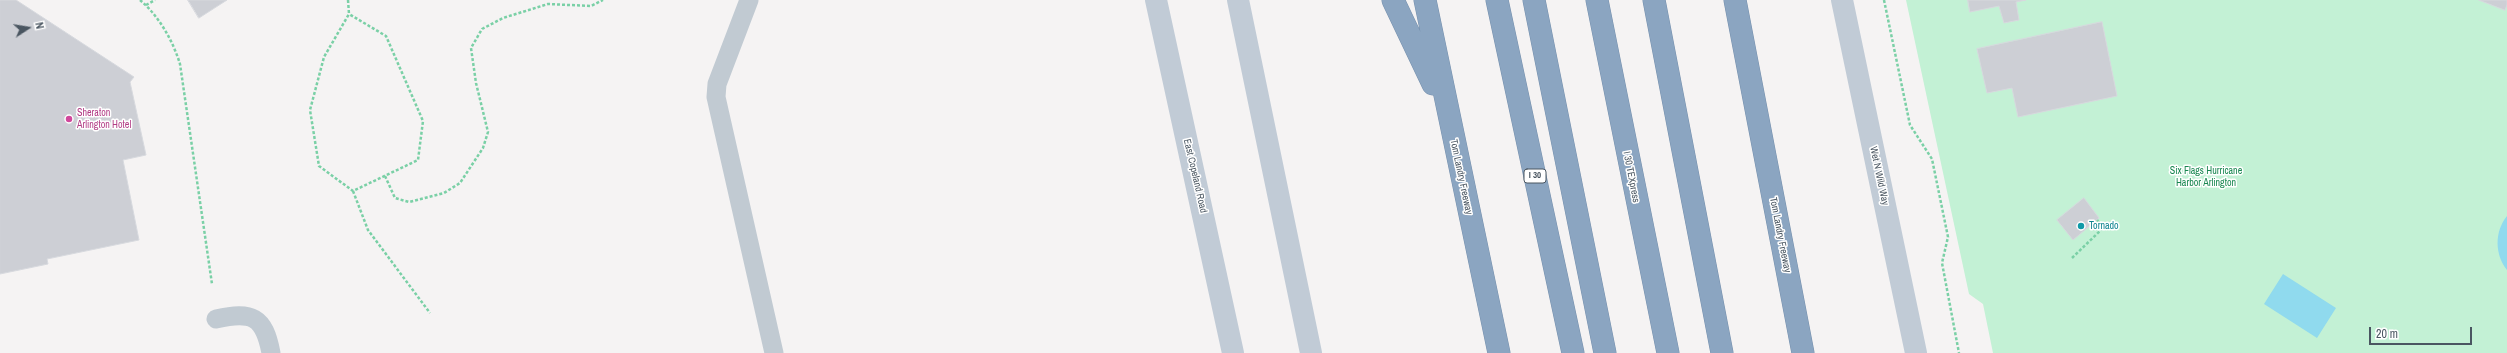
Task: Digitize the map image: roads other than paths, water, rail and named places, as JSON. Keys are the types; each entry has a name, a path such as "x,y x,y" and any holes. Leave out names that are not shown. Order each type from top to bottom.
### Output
{"highway":[{"path":"1393,0 1448,114"},
{"name":"Tom Landry Freeway","path":"1425,0 1500,353"},
{"name":"I 30","path":"1497,0 1573,353"},
{"path":"1534,0 1562,149 1605,353"},
{"name":"I 30 TEXpress","path":"1597,0 1668,353"},
{"path":"1654,0 1722,353"},
{"name":"Tom Landry Freeway","path":"1735,0 1803,353"}],"main road":[{"name":"East Copeland Road","path":"1156,0 1233,353"},
{"path":"1238,0 1311,353"},
{"name":"Wet N Wild Way","path":"1842,0 1916,353"}],"lane":[{"path":"749,0 717,84 716,98 774,353"},
{"path":"216,319 246,315 258,320 266,330 271,353"}],"water":[{"path":"2507,216 2507,270 2498,251 2498,236"},
{"path":"2283,274 2336,308 2317,338 2264,304"}],"place":[{"name":"Sheraton Arlington Hotel","path":"69,119"},
{"name":"Tornado","path":"2081,226"}],"park label":[{"name":"Six Flags Hurricane Harbor Arlington","path":"2206,176"}]}
